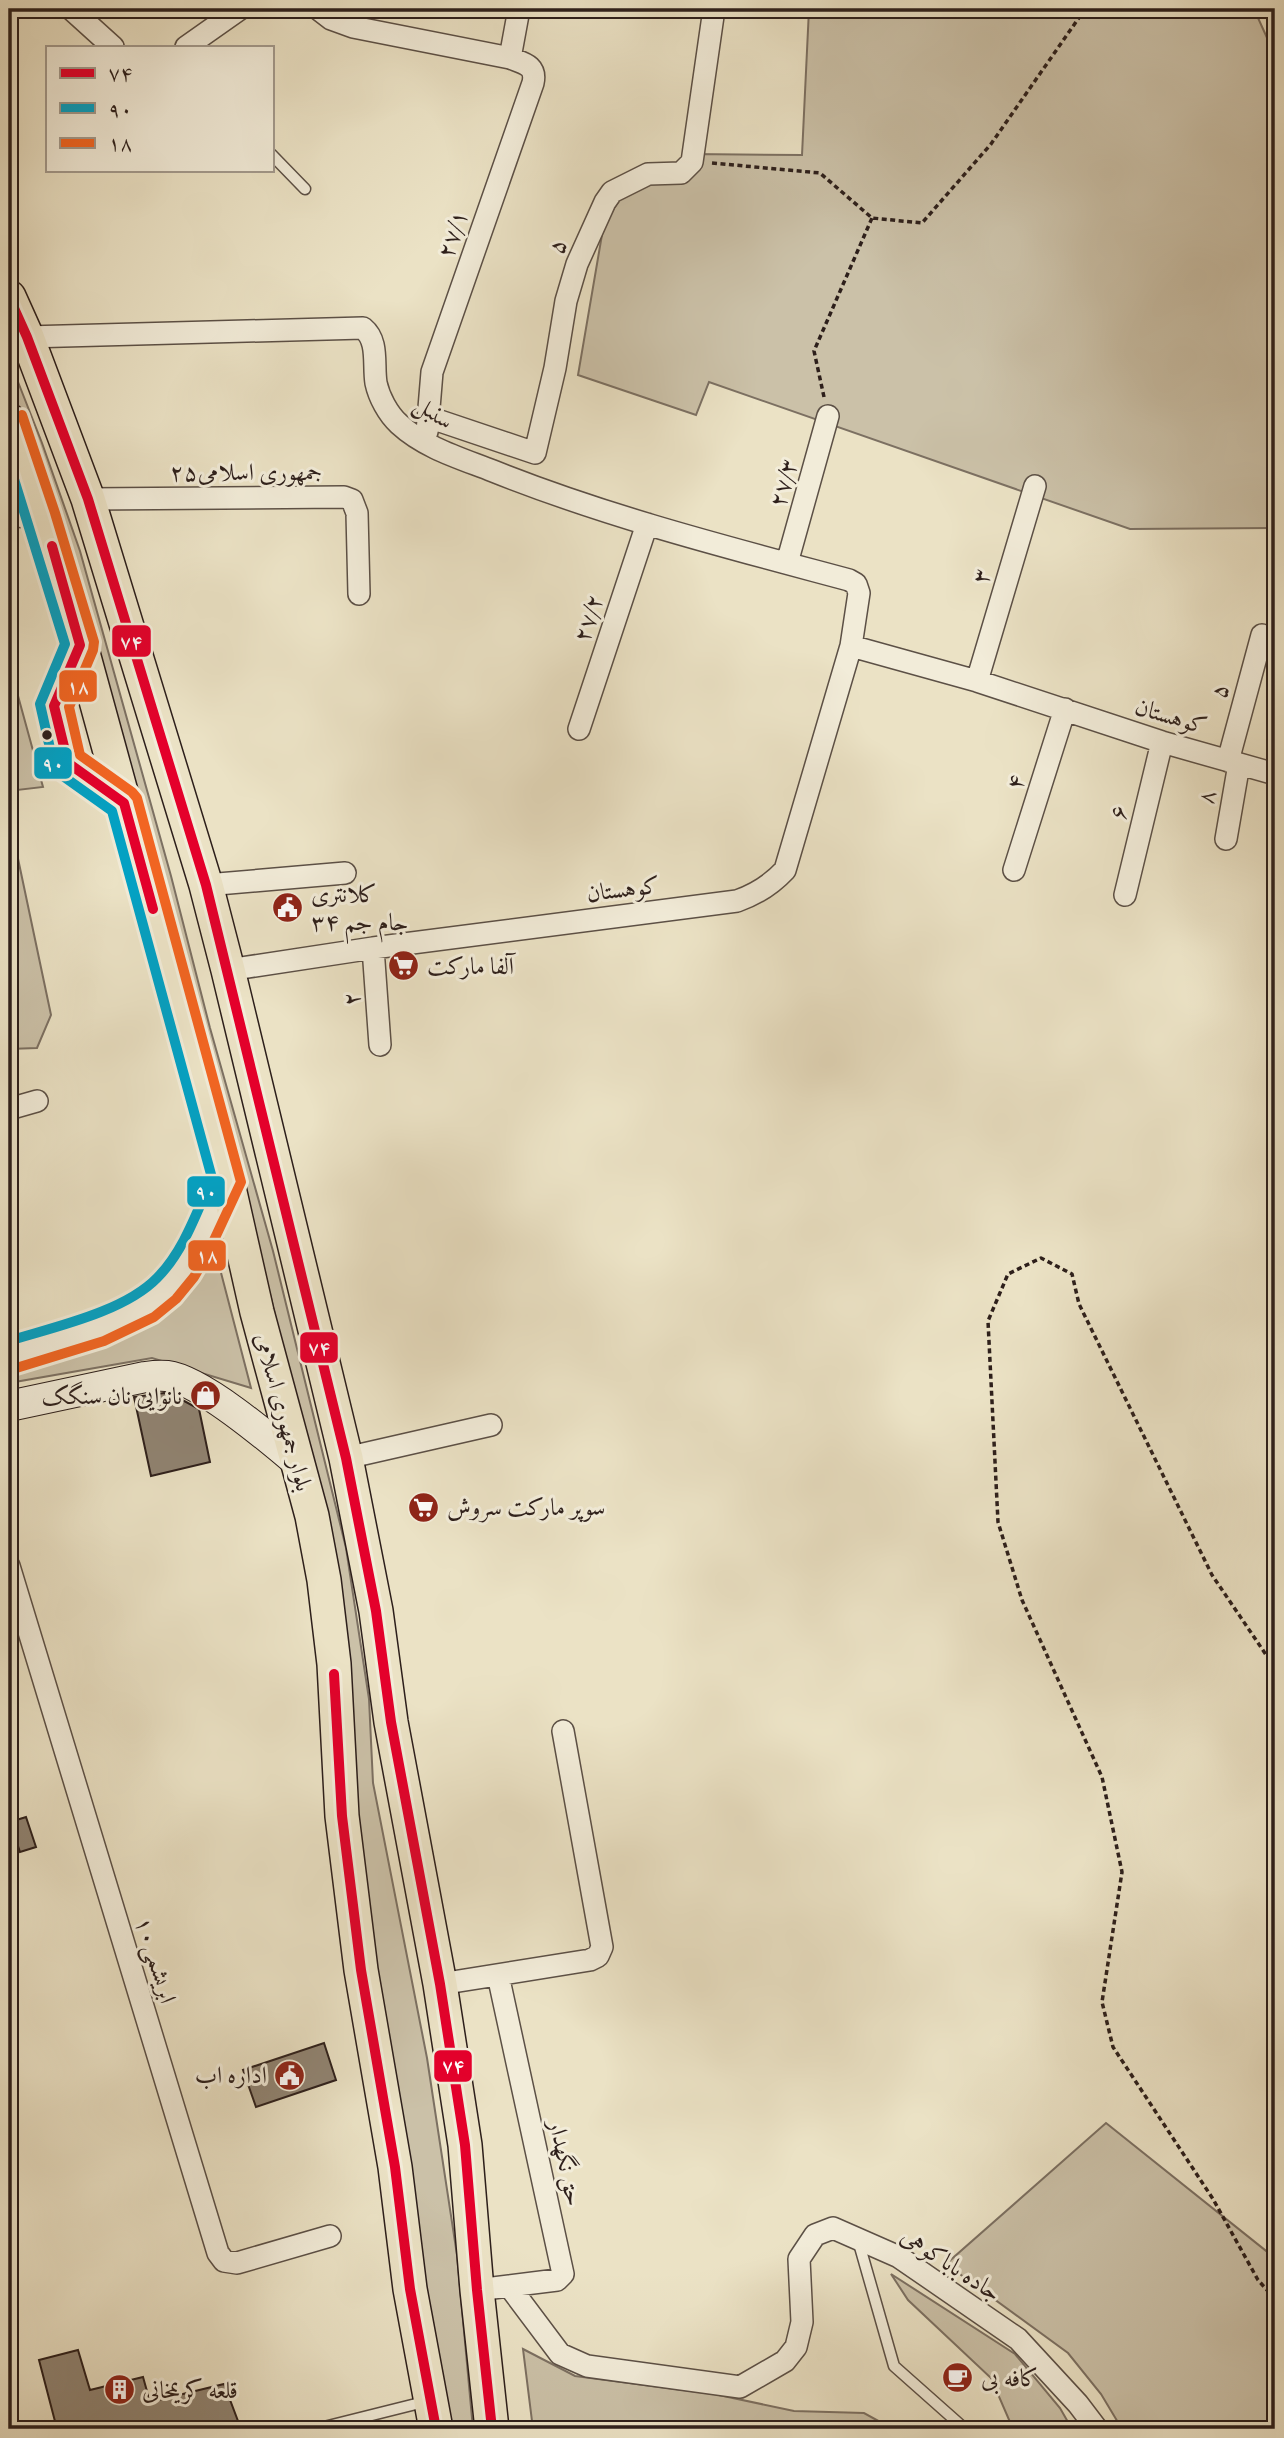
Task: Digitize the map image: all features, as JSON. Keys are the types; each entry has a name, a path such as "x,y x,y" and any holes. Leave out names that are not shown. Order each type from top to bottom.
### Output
{"main road":[{"name":"بلوار جمهوری اسلامی","path":"9,297 27,337 88,499 206,885 346,1458 376,1611 391,1722 440,1984 465,2145 493,2288 492,2429"},
{"name":"بلوار جمهوری اسلامی","path":"9,420 43,517 124,803 226,1179 257,1312 312,1516 324,1580 334,1664 342,1816 361,1970 395,2167 410,2289 433,2415"},
{"path":"9,1356 99,1328 134,1311 156,1296 183,1268 196,1246 226,1179"},
{"path":"9,1406 145,1377 167,1376 220,1402 298,1462"}],"street":[{"path":"71,9 112,46"},
{"path":"187,46 240,9"},
{"path":"318,9 331,19 353,27 510,58 519,9"},
{"path":"692,162 714,9"},
{"name":"۲۷/۱","path":"426,444 432,372 533,83 533,72 529,65 510,58"},
{"name":"۵","path":"428,417 535,453 555,368 566,301 577,264 605,201 612,192 629,182 648,174 681,173 692,162"},
{"name":"سنبل","path":"27,337 363,328 373,341 377,386 385,406 398,423 426,444 530,486 647,524 856,584"},
{"name":"۲۷/۳","path":"788,563 828,416"},
{"name":"۳","path":"977,681 1035,486"},
{"name":"جمهوری اسلامی۲۵","path":"88,499 344,497 352,500 357,513 359,594"},
{"path":"9,516 43,517"},
{"name":"۲۷/۲","path":"579,729 647,524"},
{"name":"کوهستان","path":"228,970 373,948 737,901 757,893 785,870 851,646 859,593 856,584"},
{"name":"۵","path":"1233,762 1262,635"},
{"name":"کوهستان","path":"851,646 977,681 1162,742 1275,774"},
{"name":"۴","path":"1014,870 1065,709"},
{"name":"۶","path":"1125,895 1162,742"},
{"name":"۸","path":"1226,839 1233,762"},
{"path":"206,885 345,873"},
{"name":"۲","path":"373,948 380,1045"},
{"path":"9,1109 37,1101"},
{"path":"346,1458 491,1425"},
{"name":"ابریشمی۱۰","path":"9,1566 218,2253 224,2261 237,2263 330,2236"},
{"path":"440,1984 590,1960 598,1956 602,1947 563,1731"},
{"name":"حق نگهدار","path":"493,2288 557,2280 563,2274 498,1975"},
{"name":"جاده باباکوهی","path":"493,2288 560,2354 587,2366 740,2387 785,2361 796,2347 803,2322 799,2259 815,2235 833,2228 899,2257 1018,2339 1078,2404 1097,2429"}],"lane":[{"path":"273,156 305,189"},
{"path":"857,2238 894,2366 965,2429"},
{"path":"316,2429 433,2415"}],"path":[{"path":"692,162 820,173 872,218 922,223 991,144 1085,9"},
{"path":"828,416 814,351 872,218"},
{"path":"1275,1668 1212,1575 1079,1304 1072,1274 1041,1258 1008,1274 988,1321 998,1522 1022,1600 1102,1777 1105,1790 1122,1872 1102,2002 1113,2047 1213,2199 1258,2280 1275,2299"}],"shaded area":[{"path":"809,9 1254,9 1268,40 1275,44 1275,528 1130,529 709,382 696,415 578,375 604,223 627,189 682,176 692,154 802,155"},
{"path":"9,359 80,551 273,1251 346,1548 369,1699 373,1783 427,2058 457,2255 473,2429 451,2429 397,2117 294,1397 271,1298 234,1165 24,426 9,385"},
{"path":"9,663 43,787 9,791"},
{"path":"9,816 51,1015 37,1048 9,1049"},
{"path":"213,1242 251,1388 152,1358 9,1383 9,1365 90,1344"},
{"path":"1106,2123 1275,2258 1275,2429 1122,2429 1101,2394 1068,2353 946,2264"},
{"path":"891,2274 1015,2354 1060,2408 1072,2429 1013,2429 991,2378 908,2300"},
{"path":"523,2349 575,2376 714,2394 794,2411 864,2413 893,2429 533,2429"}],"building":[{"path":"164,1393 199,1409 210,1462 151,1476 134,1397"},
{"path":"26,1817 36,1847 20,1852 10,1822"},
{"name":"اداره اب","path":"324,2043 336,2080 256,2107 243,2070"},
{"name":"قلعه کریمخانی","path":"78,2350 90,2390 143,2377 150,2402 224,2384 241,2429 57,2429 39,2360"}],"transit line":[{"name":"۷۴","path":"9,297 27,337 88,499 206,885 346,1458 376,1611 391,1722 440,1984 465,2145 492,2429"},
{"name":"۱۸","path":"13,1369 104,1341 154,1317 176,1299 194,1277 208,1253 241,1182 137,798 80,755 69,707 94,642 22,415"},
{"name":"۹۰","path":"9,463 65,644 40,704 54,766 60,774 112,811 212,1178 175,1256 143,1290 88,1317 9,1341"},
{"name":"۷۴","path":"52,546 80,645 54,706 68,763 124,803 153,909"},
{"name":"۷۴","path":"334,1674 342,1816 361,1970 395,2167 410,2289 436,2429"}],"place":[{"name":"کلانتری ۳۴ جام جم","path":"288,908"},
{"name":"آلفا مارکت","path":"404,966"},
{"name":"نانوایی نان سنگک","path":"205,1396"},
{"name":"سوپر مارکت سروش","path":"424,1507"},
{"name":"اداره اب","path":"290,2075"},
{"name":"کافه بی","path":"958,2378"},
{"name":"قلعه کریمخانی","path":"119,2390"}]}
